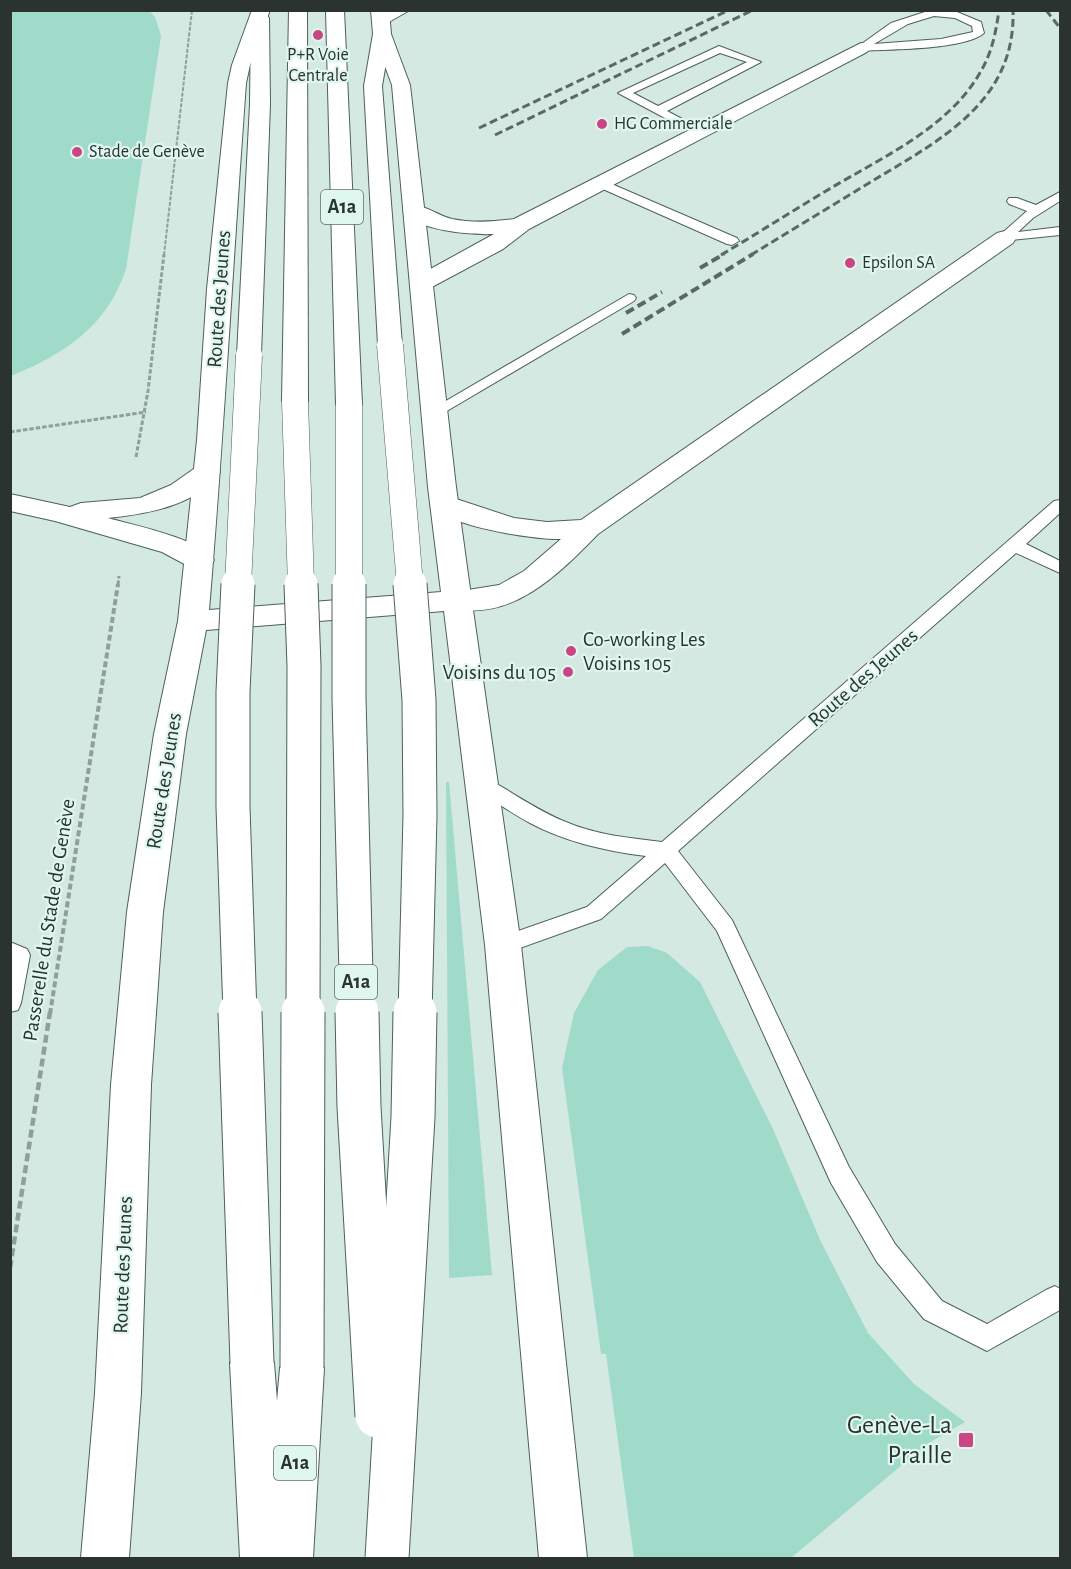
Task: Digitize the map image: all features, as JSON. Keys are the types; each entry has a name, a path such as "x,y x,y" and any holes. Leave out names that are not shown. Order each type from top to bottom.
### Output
{"main road":[{"name":"A1a","path":"289,1558 302,1344 304,666 296,400 298,10"},
{"name":"A1a","path":"335,10 349,404 349,698 359,1107 386,1558"},
{"path":"381,21 402,10"},
{"path":"260,14 260,104 233,692 233,807 252,1363 264,1558"},
{"name":"Route des Jeunes","path":"105,1558 118,1393 131,1085 145,912 170,734 193,621 200,560 237,83 241,65 260,14"},
{"path":"381,21 374,86 390,345 419,700 420,815 413,1117 386,1558"},
{"path":"381,21 401,85 444,504 459,600 503,945 563,1558"},
{"path":"422,283 495,244 520,224 861,48"},
{"path":"414,211 430,220 460,228 480,229 520,224"},
{"path":"193,621 496,597 525,584 560,556 588,528 1005,238"},
{"path":"60,513 120,510 144,506 181,491 207,472"},
{"path":"10,502 60,513 172,546 200,560"},
{"path":"444,504 515,529 553,532 588,528"}],"lane":[{"path":"934,13 957,15 977,24 979,33 946,42 861,48 905,15 934,13"},
{"path":"658,111 756,62 718,49 624,93 658,111 699,132"},
{"path":"600,183 732,241"},
{"path":"1005,238 1029,215 1060,196"},
{"path":"1013,201 1037,210"},
{"path":"1005,238 1060,231"},
{"path":"435,412 629,298"},
{"name":"Route des Jeunes","path":"503,945 594,913 1060,505"},
{"path":"1014,545 1060,568"},
{"path":"482,784 544,822 581,837 618,845 666,850 725,926 840,1175 886,1253 933,1310 987,1338 1055,1299"},
{"path":"10,951 19,955 10,1003"}],"path":[{"path":"136,457 146,412 192,10"},
{"path":"10,432 146,412"},
{"name":"Passerelle du Stade de Genève","path":"10,1268 119,576"}],"green space":[{"name":"Stade de Genève","path":"11,10 149,11 155,17 161,36 126,269 118,289 95,323 81,336 49,358 11,376"},
{"path":"446,782 449,782 492,1275 449,1278"},
{"path":"648,946 667,953 700,982 773,1129 821,1242 868,1333 914,1384 965,1422 927,1444 791,1558 634,1558 606,1354 601,1354 562,1068 574,1013 598,970 627,947"}],"railway":[{"path":"479,128 729,10"},
{"path":"495,135 753,10"},
{"path":"721,255 914,139 952,109 968,91 985,64 993,42 999,10"},
{"path":"751,255 921,151 968,116 987,95 1001,70 1011,42 1013,10"},
{"path":"1046,10 1060,28"},
{"path":"700,268 724,254"},
{"path":"622,334 753,254"},
{"path":"626,313 662,292"}],"place":[{"name":"P+R Voie Centrale","path":"318,35"},
{"name":"HG Commerciale","path":"602,124"},
{"name":"Stade de Genève","path":"77,152"},
{"name":"Epsilon SA","path":"850,263"},
{"name":"Co-working Les Voisins 105","path":"571,651"},
{"name":"Voisins du 105","path":"568,672"},
{"name":"Genève-La Praille","path":"966,1440"}]}
